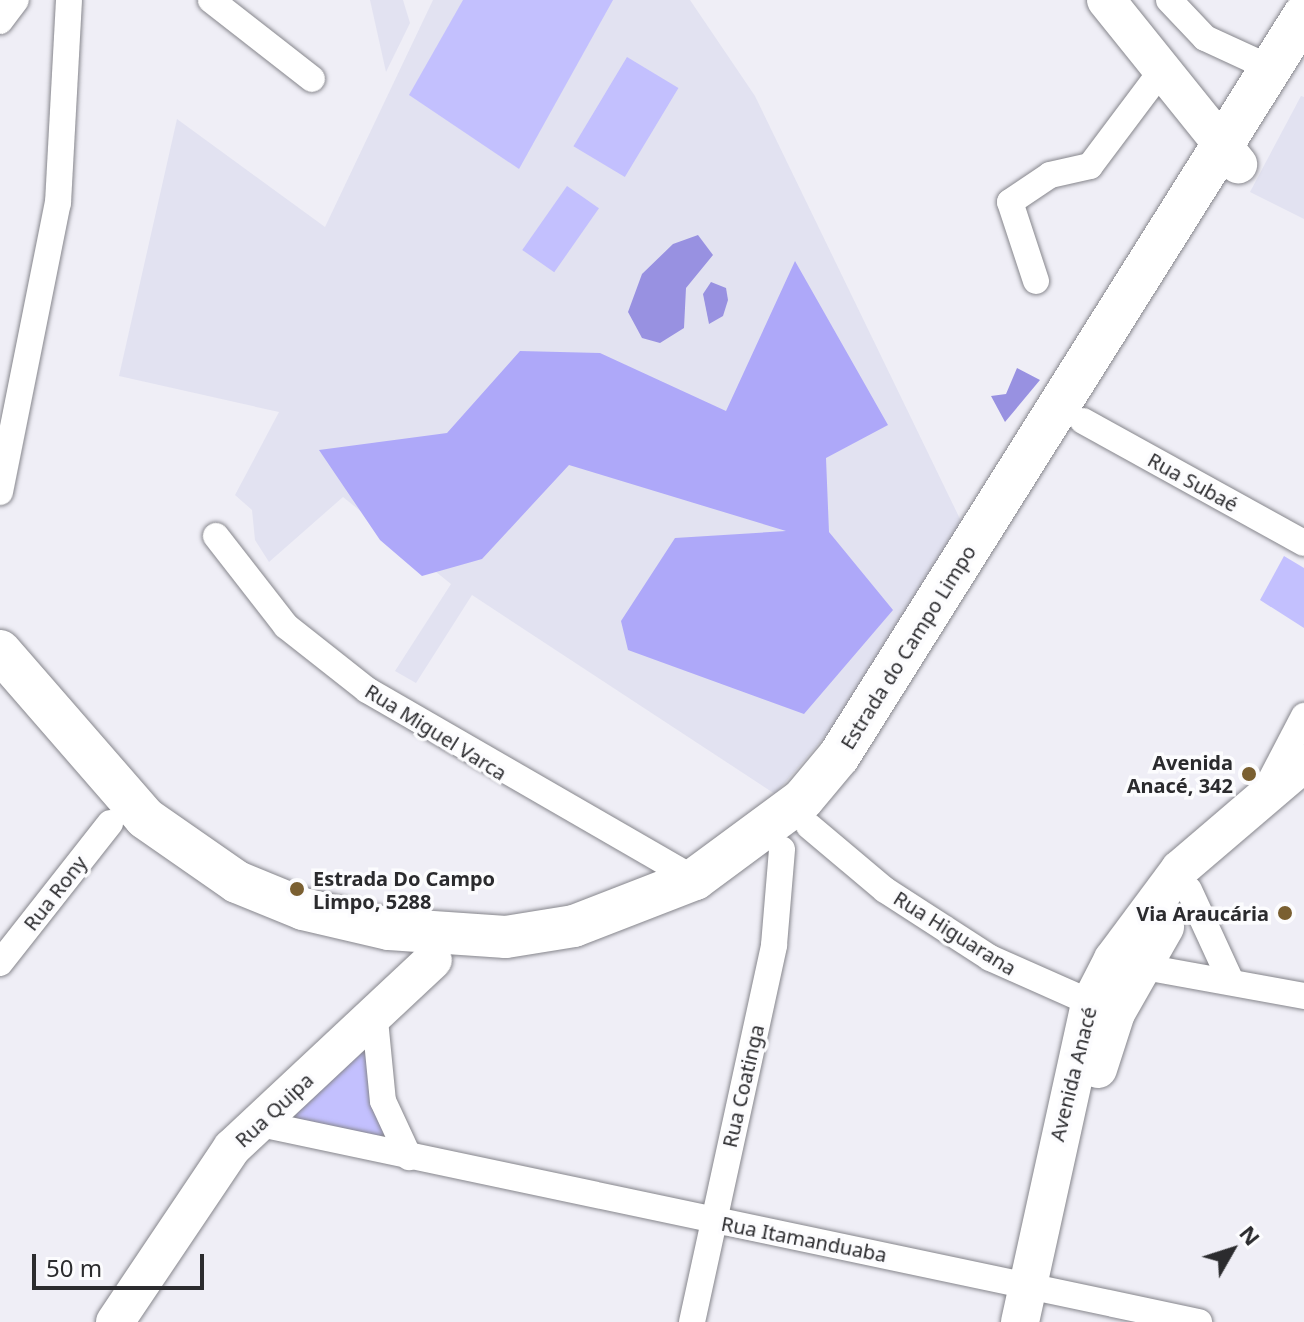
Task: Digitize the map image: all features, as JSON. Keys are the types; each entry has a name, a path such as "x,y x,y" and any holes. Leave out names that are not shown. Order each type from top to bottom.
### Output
{"main road":[{"name":"Estrada do Campo Limpo","path":"0,651 145,818 237,882 303,909 389,929 506,937 574,926 695,879 803,799 839,756 1229,154 1286,62 1304,15"},
{"name":"Estrada do Campo Limpo","path":"0,694 110,823 181,878 255,915 335,943 433,960 535,957 601,945 696,907 796,838 870,758 1083,421 1229,154"}],"street":[{"path":"0,21 16,0"},
{"path":"0,492 58,203 69,0"},
{"path":"211,0 312,79"},
{"path":"1106,0 1229,154"},
{"path":"1169,0 1205,38 1286,62"},
{"path":"1036,281 1010,202 1050,175 1090,166 1162,70"},
{"name":"Rua Subaé","path":"1083,421 1304,543"},
{"name":"Rua Miguel Varca","path":"216,536 286,626 367,690 695,879"},
{"path":"1268,803 1304,716"},
{"name":"Avenida Anacé","path":"1103,1008 1139,966 1189,890 1304,763"},
{"name":"Avenida Anacé","path":"1020,1322 1041,1297 1078,1146 1103,1008 1171,879 1268,803 1304,789"},
{"name":"Rua Rony","path":"0,963 110,823"},
{"name":"Rua Higuarana","path":"796,838 978,950 1103,1008"},
{"name":"Rua Coatinga","path":"692,1322 796,838"},
{"path":"1189,890 1229,977"},
{"name":"Rua Quipa","path":"115,1322 198,1193 256,1123 375,1020 433,960"},
{"path":"1139,966 1229,977 1304,996"},
{"path":"375,1020 383,1101 409,1157"},
{"name":"Rua Itamanduaba","path":"256,1123 712,1220 1041,1297 1199,1322"}],"shaded area":[{"path":"370,0 403,0 410,23 386,72"},
{"path":"433,0 690,0 755,96 961,521 860,696 775,794 472,595 416,683 395,671 451,584 343,497 269,562 255,540 252,510 235,495 279,412 119,376 177,119 325,227"},
{"path":"463,0 613,0 519,169 409,95"},
{"path":"627,57 678,88 625,177 573,146"},
{"path":"1301,96 1304,97 1304,219 1250,192"},
{"path":"567,186 599,208 554,272 522,250"},
{"path":"698,235 713,255 686,288 684,328 660,343 642,338 628,312 642,274 673,244"},
{"path":"795,261 888,425 826,458 829,532 893,610 804,714 628,650 621,621 675,538 786,531 569,465 482,559 422,576 380,540 319,450 447,433 520,351 600,353 726,411"},
{"path":"711,282 726,288 728,300 723,316 709,324 703,294"},
{"path":"1017,368 1040,380 1005,422 991,396 1006,394"},
{"path":"1284,556 1304,568 1304,628 1260,600"},
{"path":"371,1028 389,1148 264,1119"}],"place":[{"name":"Avenida Anacé, 342","path":"1249,774"},
{"name":"Estrada Do Campo Limpo, 5288","path":"297,889"},
{"name":"Via Araucária","path":"1285,913"}]}
